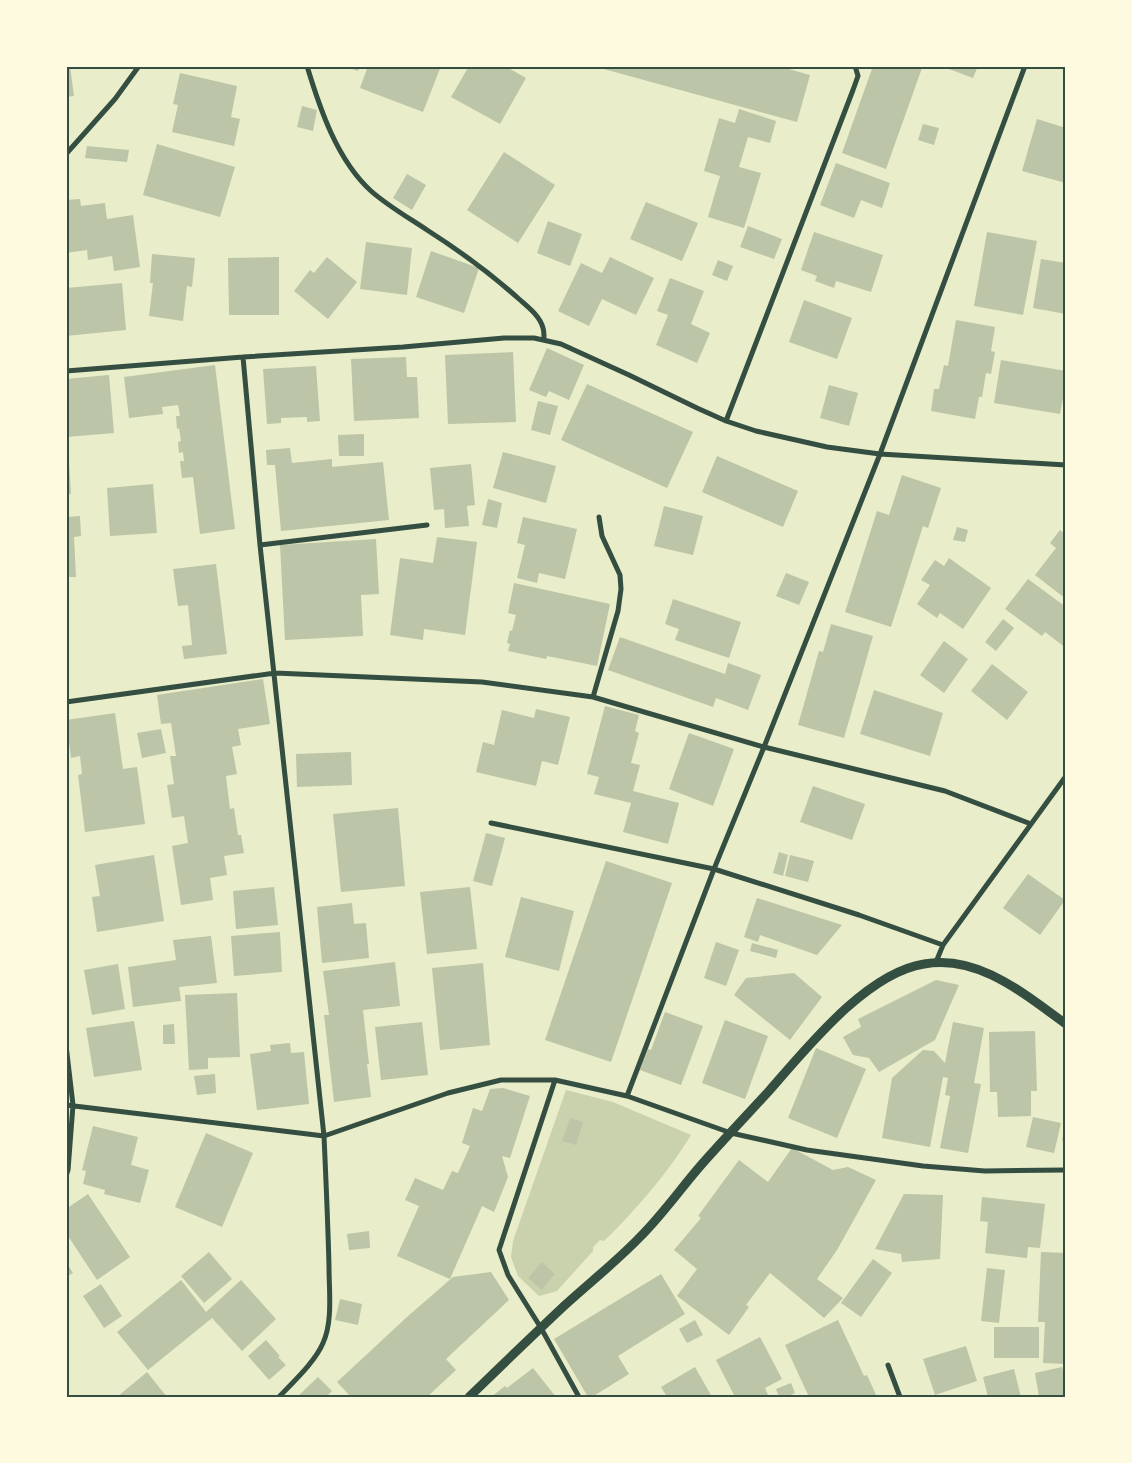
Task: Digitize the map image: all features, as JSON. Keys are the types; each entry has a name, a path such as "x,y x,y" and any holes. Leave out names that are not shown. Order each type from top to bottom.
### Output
{"street":[{"path":"66,154 114,99 139,66"},
{"path":"307,66 333,134 345,158 360,179 384,202 471,259 510,291 536,316 543,327 544,339"},
{"path":"726,421 853,90 858,76 855,66"},
{"path":"627,1096 714,869 880,454 1025,66"},
{"path":"66,371 504,338 544,339 591,357 726,421 756,431 827,447 880,454 1066,464"},
{"path":"243,357 260,545 324,1136 328,1230 329,1300 328,1322 324,1343 315,1357 279,1397"},
{"path":"593,697 618,611 621,589 620,575 602,536 599,517"},
{"path":"260,545 427,525"},
{"path":"66,702 275,673 482,682 593,697 764,748 945,791 1031,824"},
{"path":"936,962 943,945 1066,776"},
{"path":"491,823 714,869 859,915 943,945"},
{"path":"469,1397 636,1241 680,1192 702,1164 825,1029 848,1006 884,980 899,972 922,964 936,962 963,964 989,974 1028,997 1066,1024"},
{"path":"66,1045 73,1105 66,1176"},
{"path":"66,1105 324,1136 448,1093 501,1080 555,1080 627,1096 731,1133 807,1150 923,1166 985,1171 1066,1170"},
{"path":"555,1080 500,1250 508,1276 541,1328 579,1397"},
{"path":"888,1365 900,1397"}],"green space":[{"path":"566,1090 613,1102 691,1135 661,1178 628,1217 604,1241 600,1240 593,1247 593,1251 557,1291 539,1296 518,1276 511,1257 513,1241"}],"building":[{"path":"66,66 70,66 74,96 66,97"},
{"path":"343,66 360,66 358,71"},
{"path":"368,66 441,66 423,112 360,88"},
{"path":"469,66 505,66 526,78 500,124 451,97"},
{"path":"593,66 778,66 810,75 797,122"},
{"path":"873,66 917,66 922,68 886,169 842,153"},
{"path":"941,66 978,66 973,78"},
{"path":"180,73 237,86 231,117 240,119 234,146 172,132 178,105 173,104"},
{"path":"302,106 317,110 313,131 297,127"},
{"path":"739,109 776,121 770,143 748,137 739,167 761,173 744,228 708,217 720,176 704,171 719,118 735,123"},
{"path":"1037,119 1066,128 1066,183 1022,171"},
{"path":"923,124 939,128 934,145 918,140"},
{"path":"157,144 235,167 220,217 143,195"},
{"path":"87,146 129,150 127,162 85,158"},
{"path":"504,152 555,185 518,243 467,210"},
{"path":"836,163 890,183 882,208 861,200 854,218 820,205"},
{"path":"407,174 426,185 412,210 393,198"},
{"path":"80,199 81,206 105,203 107,219 133,215 140,267 114,271 112,256 88,260 87,250 66,253 66,200"},
{"path":"646,202 698,223 682,261 630,239"},
{"path":"548,221 582,234 570,266 537,253"},
{"path":"748,226 782,239 774,259 740,247"},
{"path":"814,232 883,255 871,292 836,281 834,288 815,281 817,276 801,270"},
{"path":"987,232 1037,241 1023,315 974,306"},
{"path":"366,242 412,248 407,295 360,289"},
{"path":"431,251 479,268 464,313 416,297"},
{"path":"152,254 195,258 192,287 187,286 183,321 149,316 153,283 150,283"},
{"path":"279,257 279,315 229,315 228,258"},
{"path":"327,257 357,282 328,319 294,291 310,270 314,273"},
{"path":"610,257 654,278 636,315 602,299 589,326 558,311 581,263 602,273"},
{"path":"1041,259 1066,263 1066,314 1033,308"},
{"path":"718,260 733,266 727,281 712,275"},
{"path":"670,278 704,291 691,324 710,333 697,363 656,345 668,315 657,311"},
{"path":"122,283 126,330 66,336 66,288"},
{"path":"804,300 852,318 837,359 789,342"},
{"path":"956,320 995,327 991,351 995,352 991,374 986,373 982,397 979,397 975,419 931,411 934,389 939,389 944,365 948,366"},
{"path":"547,348 584,365 569,400 549,391 546,397 529,390"},
{"path":"513,352 516,422 448,424 445,355"},
{"path":"406,357 407,377 417,377 419,418 354,421 351,359"},
{"path":"1001,360 1066,371 1066,382 1060,414 994,403"},
{"path":"215,365 235,529 200,534 193,477 182,478 180,461 184,461 183,452 179,453 178,442 181,441 179,428 177,429 176,416 180,416 178,405 162,407 163,414 129,418 124,377"},
{"path":"316,366 320,421 307,422 307,417 281,418 281,423 267,424 263,369"},
{"path":"109,375 114,433 66,437 66,379"},
{"path":"587,384 693,432 667,488 561,440"},
{"path":"829,385 858,393 849,426 820,418"},
{"path":"538,401 558,406 550,435 531,430"},
{"path":"364,434 364,456 339,456 338,435"},
{"path":"66,446 68,446 71,494 66,495"},
{"path":"290,448 292,463 332,459 332,467 383,462 389,520 281,531 275,465 267,465 266,450"},
{"path":"503,452 556,466 546,503 493,488"},
{"path":"717,456 798,491 783,527 702,492"},
{"path":"471,464 475,505 467,506 469,526 445,528 444,509 434,510 430,468"},
{"path":"902,475 941,488 928,528 923,526 891,627 845,612 877,511 889,515"},
{"path":"153,484 157,533 110,536 107,488"},
{"path":"488,499 502,503 497,528 482,525"},
{"path":"664,506 703,516 693,555 654,546"},
{"path":"80,516 81,536 74,537 76,577 66,577 66,517"},
{"path":"523,517 577,529 565,579 539,573 537,583 517,578 525,545 517,543"},
{"path":"957,527 968,530 965,542 953,540"},
{"path":"1060,530 1066,535 1066,599 1035,575 1056,548 1050,543"},
{"path":"437,537 477,542 465,635 424,629 423,640 390,635 400,558 433,563"},
{"path":"376,539 379,594 361,595 363,636 285,640 280,545"},
{"path":"949,558 991,588 963,629 940,613 937,618 917,604 930,585 921,580 935,560 944,566"},
{"path":"216,564 227,654 184,659 182,646 192,645 188,605 178,606 173,569"},
{"path":"786,573 809,582 799,605 776,596"},
{"path":"1028,579 1066,607 1066,648 1045,632 1042,636 1005,609"},
{"path":"514,583 610,604 597,666 547,656 546,659 508,651 510,644 507,643 516,615 508,613"},
{"path":"673,599 741,622 729,658 675,640 679,629 665,624"},
{"path":"1003,619 1014,628 996,651 985,642"},
{"path":"831,624 873,636 844,738 798,725 819,651 823,652"},
{"path":"620,637 725,674 728,663 761,675 748,710 716,698 713,707 608,670"},
{"path":"944,641 968,659 944,693 920,675"},
{"path":"992,664 1028,692 1007,720 971,691"},
{"path":"263,679 270,724 238,729 241,745 232,747 237,774 226,776 230,809 234,808 238,835 241,835 244,853 224,856 227,875 210,878 213,900 181,905 172,846 188,843 184,816 172,818 167,785 174,784 170,756 176,756 171,723 161,724 157,695"},
{"path":"874,690 943,713 930,756 860,734"},
{"path":"605,706 639,715 635,731 639,733 631,763 640,765 633,791 679,803 668,844 623,832 631,803 594,794 599,777 587,774"},
{"path":"536,709 570,717 558,765 542,761 536,786 476,772 483,742 494,745 502,710 534,718"},
{"path":"115,713 123,769 137,767 145,824 85,832 78,775 82,774 80,756 71,758 66,720"},
{"path":"161,729 166,753 142,758 137,733"},
{"path":"689,733 734,749 713,806 669,789"},
{"path":"351,752 352,785 297,787 296,754"},
{"path":"813,786 865,804 852,840 800,822"},
{"path":"398,808 405,886 341,892 333,814"},
{"path":"486,833 505,838 492,886 473,881"},
{"path":"779,852 788,855 783,876 773,873"},
{"path":"154,855 164,921 97,932 92,897 100,896 95,865"},
{"path":"790,855 814,861 808,882 785,876"},
{"path":"606,861 672,883 611,1062 545,1040"},
{"path":"1028,874 1065,900 1040,935 1003,908"},
{"path":"274,887 278,925 236,929 233,891"},
{"path":"470,887 477,949 427,954 420,892"},
{"path":"521,897 574,911 559,971 505,957"},
{"path":"757,898 842,925 817,955 760,935 758,942 744,937"},
{"path":"352,903 354,924 366,923 369,958 322,963 317,907"},
{"path":"280,932 282,972 234,976 231,936"},
{"path":"211,936 217,983 179,987 181,1001 133,1007 128,967 176,960 173,940"},
{"path":"716,942 739,950 726,986 704,978"},
{"path":"752,943 778,950 776,958 750,951"},
{"path":"395,962 400,1006 363,1010 371,1097 334,1102 324,1015 329,1015 323,971"},
{"path":"483,963 490,1045 440,1050 432,968"},
{"path":"118,964 125,1009 92,1015 84,970"},
{"path":"794,973 822,997 790,1040 734,995 746,978"},
{"path":"936,980 959,985 935,1040 879,1072 869,1058 853,1055 843,1037 861,1027 858,1019"},
{"path":"237,993 240,1057 208,1058 208,1069 189,1070 185,995"},
{"path":"665,1012 703,1026 681,1085 640,1070 648,1049 651,1050"},
{"path":"725,1020 768,1036 745,1099 702,1083"},
{"path":"134,1021 142,1070 94,1077 86,1028"},
{"path":"422,1022 428,1075 381,1080 375,1027"},
{"path":"953,1022 984,1028 974,1083 981,1084 968,1153 940,1148 950,1096 945,1095 948,1078 943,1077 930,1147 882,1138 892,1078 923,1050 934,1051 945,1063"},
{"path":"174,1024 175,1044 163,1044 163,1025"},
{"path":"1035,1031 1037,1091 1031,1091 1031,1116 998,1117 997,1092 990,1092 989,1032"},
{"path":"290,1043 291,1053 304,1052 309,1104 257,1110 250,1054 271,1051 270,1045"},
{"path":"816,1048 866,1069 837,1138 788,1118"},
{"path":"215,1074 216,1093 197,1095 194,1076"},
{"path":"503,1088 530,1096 510,1158 502,1156 508,1177 494,1212 482,1206 450,1279 397,1256 419,1206 405,1200 415,1178 443,1190 452,1171 458,1173 470,1146 462,1143 473,1108 482,1111 490,1089"},
{"path":"1033,1117 1061,1123 1054,1153 1026,1147"},
{"path":"570,1118 583,1122 576,1145 562,1141"},
{"path":"93,1126 138,1137 131,1165 149,1170 140,1203 104,1194 105,1190 83,1184 86,1171 82,1170"},
{"path":"1066,1126 1066,1142 1062,1141"},
{"path":"206,1133 253,1153 222,1227 175,1207"},
{"path":"792,1148 833,1170 848,1167 876,1180 837,1250 817,1279 843,1298 824,1318 770,1273 746,1305 749,1307 729,1335 677,1296 697,1269 674,1250 701,1218 698,1216 739,1160 768,1182"},
{"path":"88,1194 130,1257 97,1280 66,1233 66,1209"},
{"path":"904,1194 943,1195 940,1259 902,1262 901,1254 875,1249"},
{"path":"982,1197 1045,1204 1040,1248 1028,1247 1027,1258 985,1253 988,1222 980,1221"},
{"path":"369,1231 370,1248 349,1250 347,1234"},
{"path":"209,1252 232,1279 204,1303 181,1276"},
{"path":"1041,1252 1066,1253 1066,1364 1043,1363 1045,1322 1038,1322"},
{"path":"873,1259 892,1273 861,1317 841,1303"},
{"path":"66,1262 73,1273 66,1277"},
{"path":"542,1262 555,1274 542,1290 528,1278"},
{"path":"987,1268 1005,1270 999,1323 981,1321"},
{"path":"491,1272 509,1300 446,1359 456,1370 427,1397 351,1397 337,1382 453,1277"},
{"path":"661,1274 685,1314 618,1356 629,1374 592,1397 588,1397 554,1339"},
{"path":"181,1280 206,1312 241,1280 276,1319 242,1351 212,1318 148,1370 117,1332"},
{"path":"101,1284 122,1316 104,1328 83,1296"},
{"path":"340,1299 362,1304 358,1325 335,1320"},
{"path":"695,1320 703,1335 687,1343 679,1329"},
{"path":"838,1320 864,1376 867,1375 877,1397 809,1397 785,1345"},
{"path":"994,1327 1039,1327 1039,1358 994,1358"},
{"path":"760,1337 782,1379 765,1388 768,1395 764,1397 735,1397 716,1360"},
{"path":"266,1340 286,1365 269,1380 248,1356"},
{"path":"966,1346 977,1381 935,1395 923,1359"},
{"path":"695,1367 712,1397 667,1397 661,1387"},
{"path":"1062,1367 1064,1376 1066,1375 1066,1397 1039,1397 1035,1373"},
{"path":"533,1368 556,1397 491,1397 505,1386 507,1388"},
{"path":"1014,1369 1021,1397 988,1397 983,1377"},
{"path":"147,1372 167,1397 117,1397"},
{"path":"318,1377 332,1391 326,1397 297,1397"},
{"path":"791,1383 795,1393 786,1397 779,1397 776,1389"}]}
